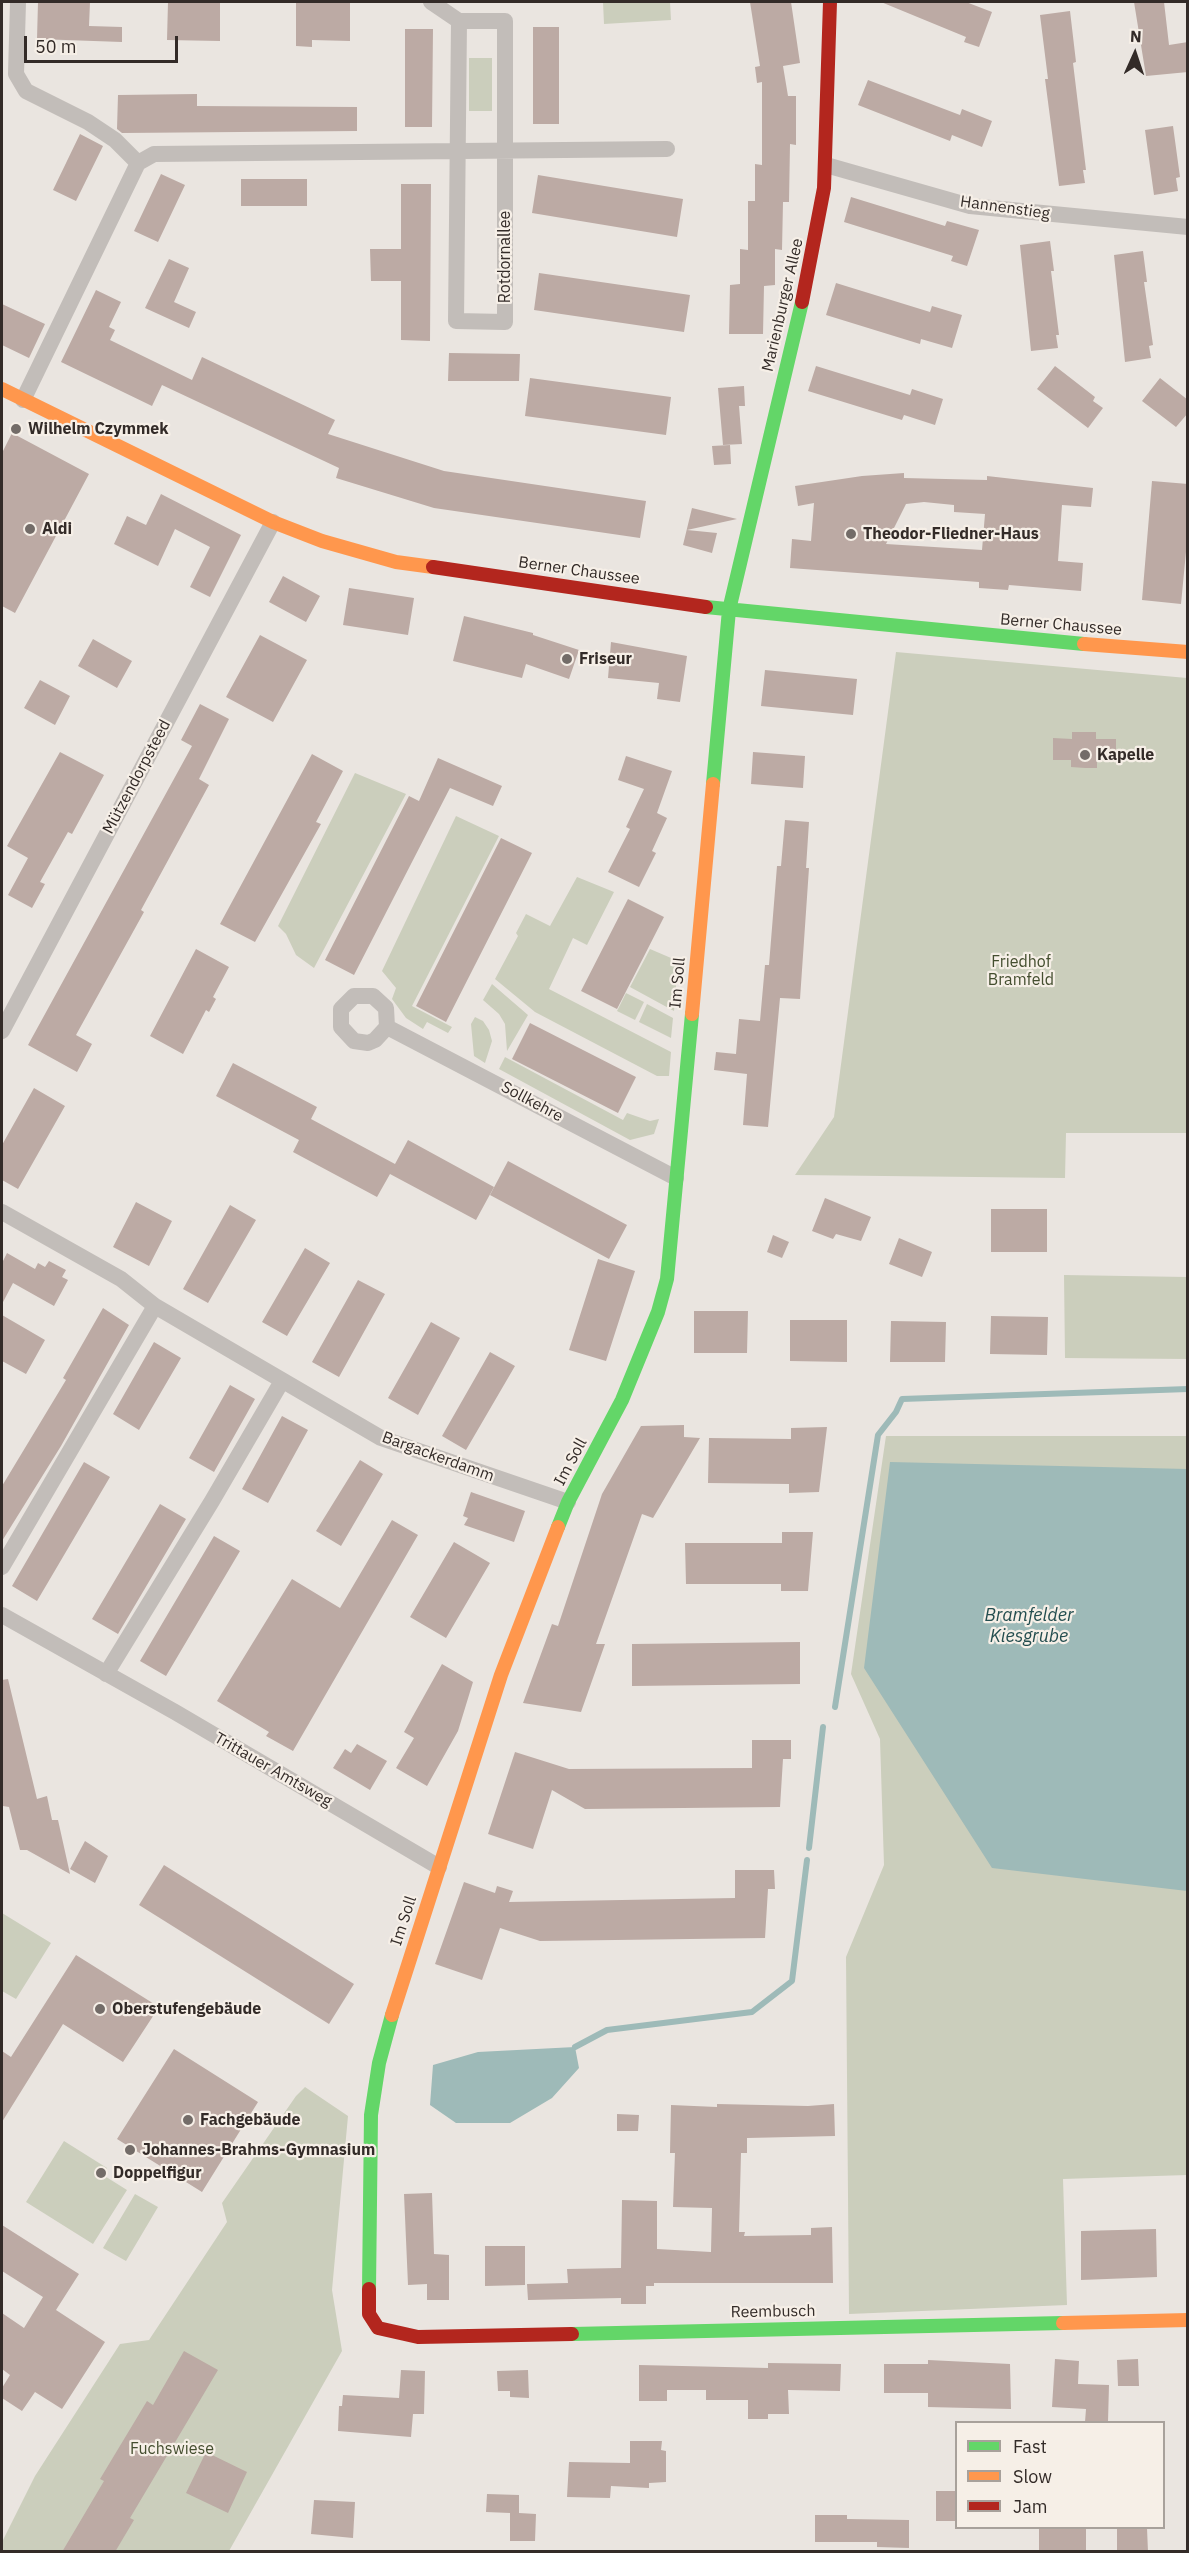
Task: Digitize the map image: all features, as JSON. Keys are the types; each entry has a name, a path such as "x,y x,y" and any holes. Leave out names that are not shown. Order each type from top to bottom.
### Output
{"street":[{"path":"18,2 16,74 26,91 88,122 115,140 138,163"},
{"path":"431,2 459,21"},
{"name":"Marienburger Allee","path":"729,610 812,258 826,165 830,2"},
{"name":"Rotdornallee","path":"459,21 505,21 505,322 456,321 459,21"},
{"path":"23,400 138,163 154,154 506,153 668,149"},
{"name":"Hannenstieg","path":"826,165 970,206 1188,226"},
{"name":"Berner Chaussee","path":"2,389 273,522 322,541 396,561 729,610 965,634 1188,652"},
{"name":"Mützendorpsteed","path":"2,1031 273,522"},
{"name":"Im Soll","path":"369,2314 371,2115 377,2074 401,1984 501,1675 568,1502 622,1400 657,1312 667,1279 729,610"},
{"name":"Sollkehre","path":"387,1027 676,1178"},
{"name":"Bargackerdamm","path":"2,1212 121,1280 155,1306 381,1438 568,1502"},
{"path":"2,1567 155,1306"},
{"path":"106,1674 282,1381"},
{"name":"Trittauer Amtsweg","path":"2,1615 439,1867"},
{"name":"Reembusch","path":"369,2314 378,2328 418,2337 1188,2320"}],"green space":[{"path":"603,2 670,2 671,20 604,24"},
{"path":"469,58 492,58 492,111 469,111"},
{"name":"Friedhof Bramfeld","path":"896,652 1187,678 1187,1133 1066,1133 1065,1178 795,1175 834,1117"},
{"path":"355,773 406,794 314,968 296,955 286,934 278,926"},
{"path":"456,816 499,836 412,1006 452,1027 448,1033 427,1022 423,1029 406,1018 392,999 396,988 382,971"},
{"path":"577,877 614,892 587,945 573,938 549,989 671,1052 669,1076 657,1076 535,1012 495,979 518,936 516,933 526,914 550,926"},
{"path":"650,949 678,961 674,1011 630,987"},
{"path":"492,984 528,1015 507,1051 505,1024 499,1014 483,1000"},
{"path":"626,993 644,1002 635,1020 617,1011"},
{"path":"647,1004 673,1018 671,1038 639,1022"},
{"path":"475,1017 483,1021 492,1041 485,1063 474,1056 471,1024"},
{"path":"505,1057 623,1120 627,1113 650,1121 659,1119 654,1134 630,1140 499,1069"},
{"path":"1064,1275 1187,1277 1187,1359 1065,1358"},
{"path":"886,1436 1187,1436 1187,2175 1063,2179 1067,2305 849,2314 846,1957 884,1865 880,1739 851,1674"},
{"path":"2,1913 51,1943 16,1999 2,1991"},
{"name":"Fuchswiese","path":"305,2087 348,2116 332,2290 342,2351 229,2551 2,2552 2,2542 35,2476 120,2344 149,2340 227,2222 222,2203 296,2096"},
{"path":"64,2141 107,2168 103,2175 127,2190 93,2244 26,2202"},
{"path":"135,2194 158,2207 126,2261 103,2248"}],"water":[{"name":"Bramfelder Kiesgrube","path":"890,1462 1187,1469 1187,1891 992,1868 864,1668"},
{"path":"575,2047 579,2068 552,2098 510,2123 456,2123 430,2105 433,2065 478,2052"}],"building":[{"path":"38,2 90,2 89,26 122,27 122,42 37,39"},
{"path":"168,2 220,2 220,41 167,40"},
{"path":"296,2 350,2 350,41 312,40 312,47 296,46"},
{"path":"750,2 791,2 800,63 783,66 788,96 796,96 796,145 790,144 789,202 783,202 782,250 775,249 775,285 764,286 763,334 729,334 730,285 740,284 740,249 748,250 748,201 755,201 755,164 762,165 762,82 757,83 755,67 760,66"},
{"path":"881,2 966,2 992,12 979,47 964,42 966,37"},
{"path":"1134,2 1164,2 1169,45 1188,42 1188,72 1146,76"},
{"path":"1070,11 1076,62 1073,63 1086,170 1083,170 1085,183 1059,186 1045,79 1048,79 1040,15"},
{"path":"533,27 559,27 559,124 533,124"},
{"path":"405,29 433,29 432,127 405,127"},
{"path":"868,80 960,115 962,109 992,121 982,147 952,135 950,141 858,105"},
{"path":"197,94 197,106 357,107 357,131 122,133 117,129 118,95"},
{"path":"1173,126 1180,177 1176,178 1178,191 1154,195 1145,130"},
{"path":"80,134 103,146 76,201 53,190"},
{"path":"161,174 185,185 158,242 134,231"},
{"path":"538,175 683,199 677,237 532,213"},
{"path":"241,179 307,179 307,206 241,206"},
{"path":"401,184 431,184 430,341 401,340 401,281 371,281 370,249 401,249"},
{"path":"851,197 945,226 947,221 979,230 967,266 951,261 953,256 844,222"},
{"path":"1050,241 1054,271 1051,271 1059,335 1056,335 1058,348 1031,351 1020,245"},
{"path":"1143,251 1147,282 1144,282 1153,345 1149,346 1151,358 1125,362 1114,255"},
{"path":"169,259 189,268 174,302 196,312 189,328 145,308"},
{"path":"539,273 690,295 684,332 534,310"},
{"path":"836,283 930,312 932,306 962,315 952,348 921,339 920,344 826,315"},
{"path":"96,290 121,302 109,327 115,330 110,340 192,380 202,357 335,420 328,434 444,471 646,501 640,538 434,508 336,478 339,468 162,385 152,406 61,362"},
{"path":"2,304 45,324 29,358 2,345"},
{"path":"449,353 520,354 519,381 448,381"},
{"path":"816,366 910,395 912,389 943,399 935,425 904,415 902,420 808,391"},
{"path":"1055,366 1095,397 1093,401 1103,408 1088,428 1037,389"},
{"path":"530,378 671,397 666,435 525,416"},
{"path":"1160,378 1188,400 1188,413 1176,427 1142,401"},
{"path":"744,386 745,406 739,406 742,444 723,445 718,388"},
{"name":"Aldi","path":"12,433 89,474 15,613 2,606 2,453"},
{"path":"730,445 731,464 714,465 712,446"},
{"name":"Theodor-Fliedner-Haus","path":"904,473 904,478 987,480 987,476 1093,488 1091,507 1062,505 1058,561 1083,563 1081,591 1009,585 1008,590 979,588 979,582 790,568 792,539 811,541 814,503 798,506 795,486 862,476","holes":["924,502 954,505 954,512 985,514 982,550 886,544 906,504"]},
{"path":"1152,481 1188,484 1188,531 1181,604 1142,600"},
{"path":"161,494 241,535 210,597 190,587 210,547 175,529 158,566 114,544 127,516 146,525"},
{"path":"692,508 737,519 687,530 717,533 712,553 683,545"},
{"path":"283,576 320,596 306,622 269,602"},
{"path":"349,588 414,598 408,635 343,625"},
{"path":"464,616 533,633 533,635 579,650 569,679 526,664 522,678 453,661"},
{"path":"260,635 307,660 273,722 226,697"},
{"path":"93,639 132,661 117,688 78,666"},
{"path":"611,642 687,656 680,702 657,699 659,683 608,678"},
{"path":"765,670 857,679 853,715 761,706"},
{"path":"40,680 70,696 55,725 24,708"},
{"path":"200,704 229,719 199,779 209,785 141,910 144,912 76,1035 92,1044 77,1072 28,1045 192,746 181,740"},
{"name":"Kapelle","path":"1072,732 1096,732 1096,739 1116,739 1116,761 1097,761 1097,768 1085,768 1071,767 1071,760 1053,760 1053,738 1072,739"},
{"path":"60,752 104,775 72,834 68,832 40,882 45,884 32,908 8,895 28,858 7,846"},
{"path":"753,752 805,756 803,788 751,784"},
{"path":"312,754 343,771 316,822 321,824 255,942 220,924"},
{"path":"626,756 672,771 657,813 667,818 652,851 656,853 639,887 608,872 630,829 626,827 644,789 618,780"},
{"path":"438,758 502,786 493,806 450,788 354,975 325,960 409,796 419,801"},
{"path":"785,820 809,822 806,868 809,868 800,999 780,998 768,1127 743,1125 747,1074 714,1070 716,1052 736,1054 739,1019 760,1021 765,965 769,965 777,866 781,866"},
{"path":"501,838 532,853 446,1022 416,1006"},
{"path":"628,899 664,917 617,1009 581,991"},
{"path":"196,949 229,967 213,997 216,999 209,1012 206,1010 183,1054 150,1036"},
{"path":"530,1023 636,1077 618,1113 512,1059"},
{"path":"233,1063 317,1107 311,1119 395,1164 408,1140 494,1187 476,1220 390,1174 377,1197 293,1152 299,1140 216,1096"},
{"path":"34,1088 65,1106 18,1189 2,1180 2,1145"},
{"path":"508,1161 627,1225 609,1259 490,1195"},
{"path":"825,1198 871,1217 861,1241 836,1234 833,1239 812,1231"},
{"path":"136,1202 172,1221 149,1266 113,1247"},
{"path":"230,1205 256,1220 208,1303 183,1289"},
{"path":"991,1209 1047,1209 1047,1252 991,1252"},
{"path":"773,1235 789,1242 782,1258 767,1252"},
{"path":"899,1238 932,1252 922,1277 889,1264"},
{"path":"305,1248 330,1263 287,1336 262,1322"},
{"path":"7,1253 35,1269 38,1263 45,1267 49,1261 66,1270 62,1277 68,1280 54,1306 13,1283 2,1304 2,1263"},
{"path":"598,1259 635,1271 606,1361 569,1350"},
{"path":"358,1280 385,1294 339,1377 312,1362"},
{"path":"103,1308 129,1325 61,1446 2,1541 2,1486 66,1380 63,1378"},
{"path":"694,1311 748,1311 747,1353 694,1353"},
{"path":"2,1315 45,1340 26,1374 2,1361"},
{"path":"991,1316 1048,1317 1047,1355 990,1354"},
{"path":"790,1320 847,1320 847,1362 790,1361"},
{"path":"891,1321 946,1322 945,1362 890,1362"},
{"path":"431,1322 460,1338 418,1415 388,1398"},
{"path":"154,1342 181,1358 139,1430 113,1414"},
{"path":"490,1352 515,1366 466,1450 442,1436"},
{"path":"230,1385 255,1399 214,1472 189,1458"},
{"path":"282,1416 308,1430 268,1503 242,1489"},
{"path":"684,1425 684,1437 700,1438 653,1518 642,1514 596,1644 605,1644 581,1712 523,1703 552,1624 558,1626 602,1494 641,1426"},
{"path":"827,1427 819,1492 789,1493 789,1484 708,1483 709,1438 791,1439 791,1428"},
{"path":"360,1460 383,1474 341,1546 316,1531"},
{"path":"84,1462 110,1477 37,1601 12,1586"},
{"path":"471,1492 525,1511 514,1542 464,1525 468,1518 463,1516"},
{"path":"160,1504 186,1519 118,1634 92,1619"},
{"path":"392,1520 418,1535 293,1751 266,1736 269,1732 217,1701 292,1579 340,1608"},
{"path":"782,1532 813,1532 808,1591 781,1591 781,1584 686,1584 685,1543 782,1543"},
{"path":"214,1536 240,1551 166,1676 140,1661"},
{"path":"454,1542 490,1563 446,1638 410,1617"},
{"path":"800,1642 800,1684 632,1686 632,1644"},
{"path":"442,1664 473,1682 458,1731 427,1786 396,1768 414,1738 404,1732"},
{"path":"8,1679 37,1799 47,1796 52,1820 58,1820 70,1874 27,1850 20,1850 9,1807 3,1806 2,1680"},
{"path":"752,1740 791,1740 791,1759 783,1759 780,1807 585,1809 552,1790 533,1849 488,1834 515,1752 569,1769 752,1768"},
{"path":"357,1744 387,1761 370,1790 333,1768 345,1749 351,1753"},
{"path":"85,1841 108,1856 95,1883 70,1869"},
{"path":"164,1865 354,1984 329,2024 139,1905"},
{"path":"735,1870 774,1870 775,1889 768,1889 765,1938 540,1941 500,1928 482,1980 435,1964 464,1882 495,1893 497,1886 513,1891 509,1902 735,1898"},
{"name":"Oberstufengebäude","path":"76,1955 159,2007 123,2062 63,2024 2,2122 2,2051 11,2057"},
{"name":"Fachgebäude","path":"174,2049 258,2102 202,2192 117,2139"},
{"path":"717,2104 808,2106 834,2104 835,2136 747,2138 747,2153 741,2153 739,2232 745,2232 744,2236 811,2235 811,2228 832,2227 833,2283 654,2283 654,2286 646,2286 646,2304 621,2304 621,2298 528,2300 527,2284 568,2283 567,2269 621,2268 622,2200 657,2201 657,2249 711,2252 712,2208 673,2207 675,2153 670,2153 671,2105 717,2107"},
{"path":"617,2114 639,2115 638,2131 617,2131"},
{"path":"432,2193 434,2254 449,2255 449,2300 427,2300 427,2284 408,2285 404,2194"},
{"path":"2,2225 79,2274 56,2310 105,2342 62,2409 35,2392 22,2411 2,2398 2,2388 10,2375 2,2369 2,2313 24,2328 43,2297 2,2271"},
{"path":"1156,2229 1157,2277 1081,2280 1081,2231"},
{"path":"485,2246 525,2246 525,2285 485,2286"},
{"path":"184,2351 218,2370 130,2518 134,2520 115,2552 62,2552 104,2481 100,2479 147,2401 153,2405"},
{"path":"1055,2359 1079,2361 1078,2384 1109,2385 1108,2421 1085,2421 1086,2409 1052,2407"},
{"path":"1138,2359 1139,2386 1118,2386 1117,2360"},
{"path":"928,2360 1010,2364 1011,2409 928,2407 928,2393 884,2393 884,2364 928,2364"},
{"path":"768,2363 841,2364 840,2391 788,2390 789,2414 768,2414 768,2419 748,2419 748,2400 706,2400 706,2390 667,2390 667,2401 639,2401 639,2365 768,2368"},
{"path":"401,2370 425,2371 424,2414 413,2414 411,2437 338,2431 339,2406 342,2406 343,2395 399,2398"},
{"path":"528,2370 529,2398 510,2397 510,2391 498,2391 497,2371"},
{"path":"630,2441 662,2441 661,2450 666,2451 666,2482 649,2483 649,2488 611,2486 610,2498 567,2497 569,2462 630,2463"},
{"path":"206,2452 247,2472 228,2513 186,2493"},
{"path":"936,2491 955,2491 955,2521 936,2521"},
{"path":"487,2494 519,2495 519,2513 536,2514 535,2541 510,2541 510,2513 486,2512"},
{"path":"314,2500 355,2502 353,2538 311,2534"},
{"path":"815,2515 847,2515 847,2519 909,2520 909,2548 877,2547 877,2542 815,2542"},
{"path":"1039,2529 1086,2529 1086,2552 1039,2552"},
{"path":"1117,2529 1147,2529 1148,2552 1117,2552"}],"waterway":[{"path":"835,1707 878,1435 896,1412 902,1399 1188,1389"},
{"path":"809,1848 823,1727"},
{"path":"575,2047 607,2030 752,2012 792,1981 807,1860"}],"traffic: fast":[{"path":"713,784 729,610 802,302"},
{"path":"706,607 1084,644"},
{"path":"558,1527 568,1502 622,1400 658,1312 667,1279 692,1014"},
{"path":"369,2289 371,2115 379,2063 392,2015"},
{"path":"572,2334 1063,2323"}],"traffic: slow":[{"path":"2,389 273,522 322,541 396,562 433,567"},
{"path":"1084,644 1188,652"},
{"path":"692,1014 713,784"},
{"path":"392,2015 501,1675 558,1527"},
{"path":"1063,2323 1188,2320"}],"traffic: jam":[{"path":"802,302 824,188 830,2"},
{"path":"433,567 706,607"},
{"path":"369,2289 369,2314 378,2328 418,2337 572,2334"}],"place":[{"name":"Wilhelm Czymmek","path":"16,429"},
{"name":"Aldi","path":"30,529"},
{"name":"Theodor-Fliedner-Haus","path":"851,534"},
{"name":"Friseur","path":"567,659"},
{"name":"Kapelle","path":"1085,755"},
{"name":"Oberstufengebäude","path":"100,2009"},
{"name":"Fachgebäude","path":"188,2120"},
{"name":"Johannes-Brahms-Gymnasium","path":"130,2150"},
{"name":"Doppelfigur","path":"101,2173"}]}
